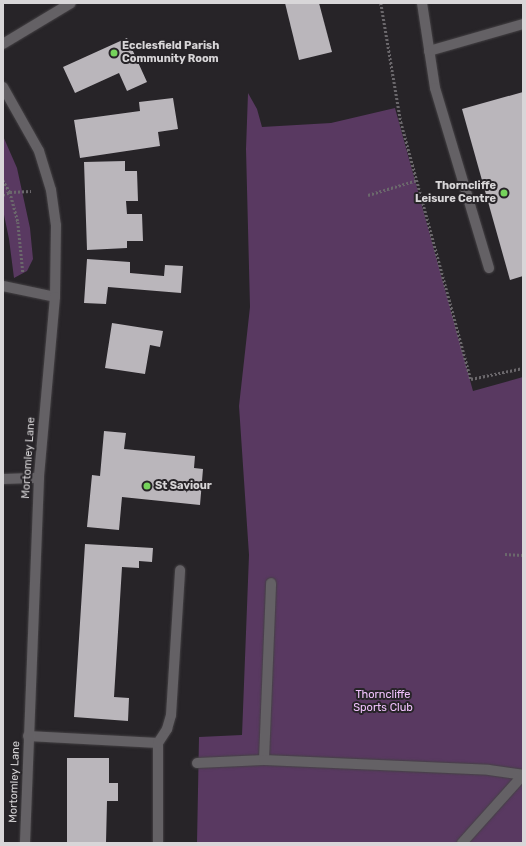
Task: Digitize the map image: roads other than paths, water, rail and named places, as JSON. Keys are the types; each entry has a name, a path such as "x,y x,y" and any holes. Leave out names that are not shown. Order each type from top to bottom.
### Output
{"street":[{"path":"3,44 71,3"},
{"path":"422,3 435,88 489,268"},
{"path":"429,51 523,24"},
{"name":"Mortomley Lane","path":"3,87 39,151 51,190 56,226 55,297 39,478 25,843"},
{"path":"3,286 55,297"},
{"path":"3,479 39,478"},
{"path":"158,843 158,743 167,729 171,715 180,570"},
{"path":"264,760 271,583"},
{"path":"28,736 158,743"},
{"path":"198,763 264,760 489,770 523,775"},
{"path":"462,843 523,775"}],"place":[{"name":"Ecclesfield Parish Community Room","path":"114,53"},
{"name":"Thorncliffe Leisure Centre","path":"504,193"},
{"name":"St Saviour","path":"147,486"}],"park label":[{"name":"Thorncliffe Sports Club","path":"383,702"}]}
